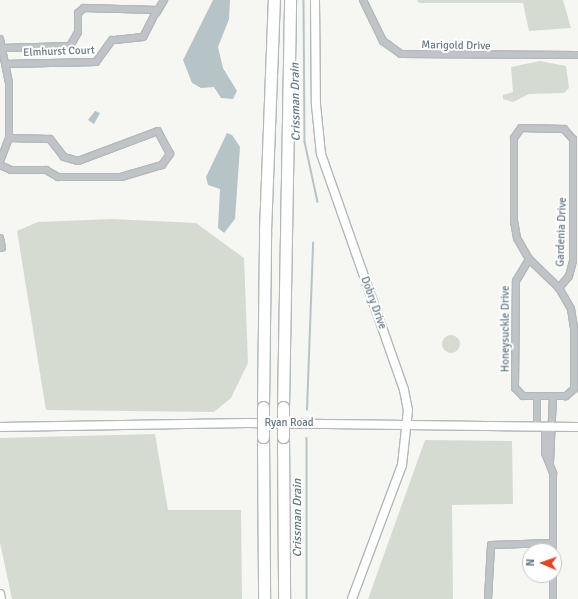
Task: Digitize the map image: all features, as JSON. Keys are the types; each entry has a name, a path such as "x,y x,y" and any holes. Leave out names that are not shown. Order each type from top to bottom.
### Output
{"highway":[{"path":"264,599 263,407 265,231 274,0"},
{"path":"284,599 283,407 290,0"}],"street":[{"name":"Elmhurst Court","path":"5,64 96,62 112,40 143,37 164,0"},
{"name":"Dobry Drive","path":"315,0 316,105 321,154 404,390 408,424 402,465 352,599"},
{"name":"Marigold Drive","path":"363,0 383,41 401,54 578,55"},
{"name":"Elmhurst Court","path":"2,48 70,46 78,32 78,13 84,8 152,8 157,12"},
{"path":"0,39 5,64 9,138 0,163 11,170 46,170 58,177 121,177 161,165 170,154 163,136 155,131 78,161 64,157 50,139 9,138"},
{"name":"Gardenia Drive","path":"529,260 515,230 516,132 521,128 570,132 573,261 569,276 559,288"},
{"path":"0,238 2,248"},
{"path":"529,260 559,288 574,321 574,385 571,395 553,396 545,427"},
{"name":"Honeysuckle Drive","path":"529,260 516,281 516,388 520,395 553,396"},
{"path":"537,396 545,427 550,462 553,543"},
{"name":"Ryan Road","path":"0,427 408,424 578,427"},
{"path":"488,599 491,545 522,544"},
{"path":"553,583 553,599"},
{"path":"0,594 1,599"}],"shaded area":[{"path":"213,0 230,0 229,19 218,47 223,68 237,91 233,99 221,98 214,87 201,88 192,83 183,60"},
{"path":"417,0 563,0 571,28 529,31 523,3 419,3"},
{"path":"540,61 566,66 569,88 564,93 529,94 513,102 503,99 503,95 513,92 511,67"},
{"path":"95,111 100,113 94,124 88,120"},
{"path":"227,133 232,135 240,147 235,219 224,233 218,228 220,189 208,185 206,177"},
{"path":"112,219 196,223 244,258 248,363 231,398 214,412 46,410 17,231 38,222"},
{"path":"447,335 455,335 460,340 458,351 455,353 447,353 442,348 442,340"},
{"path":"155,434 168,510 241,510 242,599 12,599 0,543 0,438"},
{"path":"425,440 512,441 513,504 452,505 453,599 368,599"}],"waterway":[{"name":"Crissman Drain","path":"304,0 305,142 318,202"},
{"name":"Crissman Drain","path":"307,410 313,243"},
{"name":"Crissman Drain","path":"307,438 307,599"}]}
